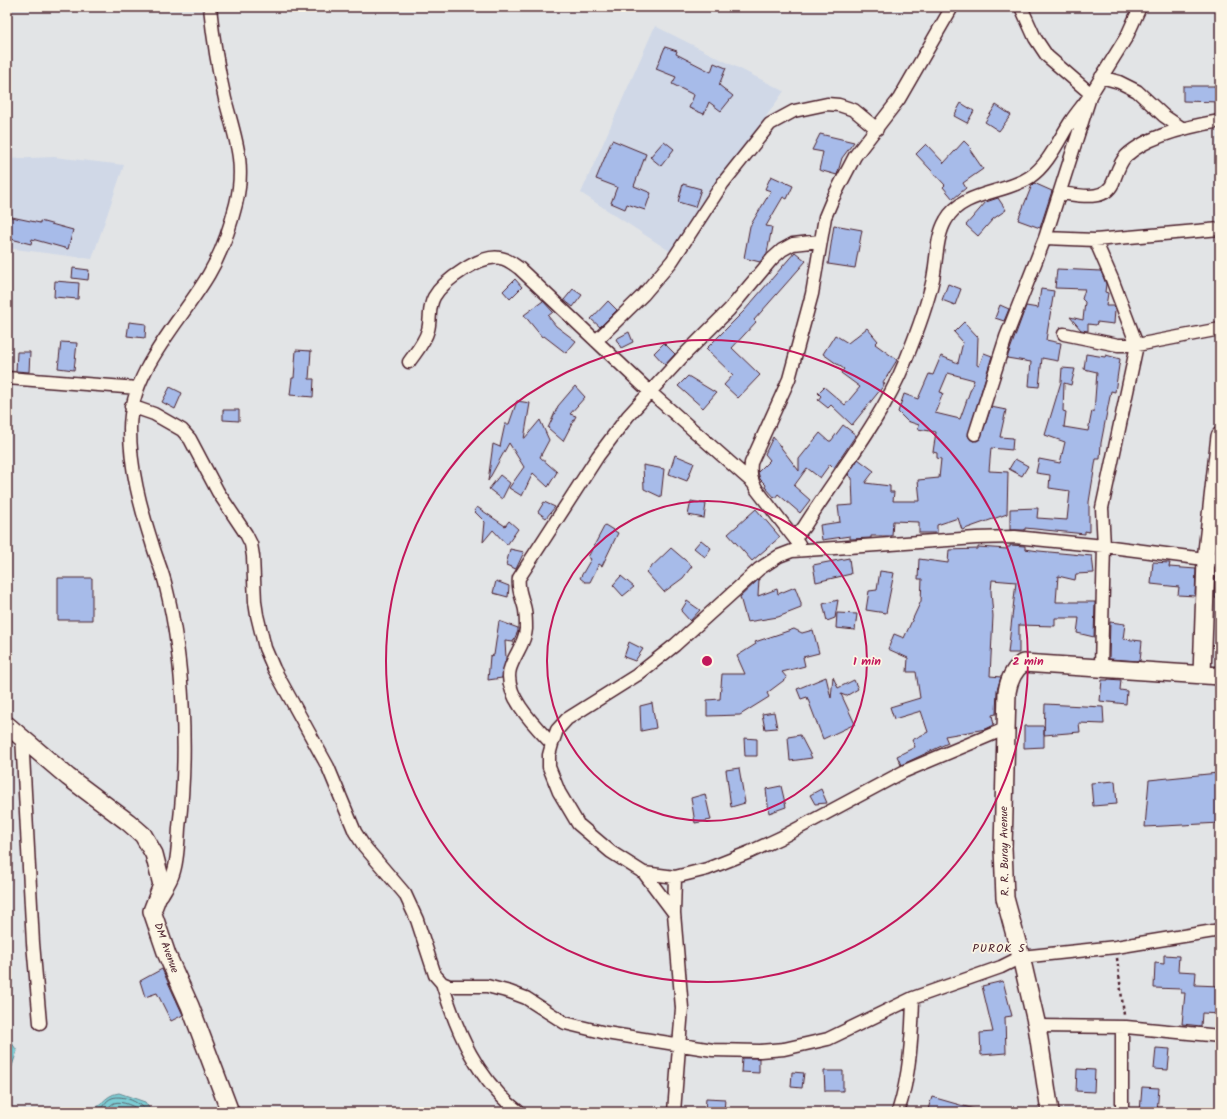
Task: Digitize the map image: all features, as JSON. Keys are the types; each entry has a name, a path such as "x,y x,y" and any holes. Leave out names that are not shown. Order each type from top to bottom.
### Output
{"street":[{"path":"152,911 173,875 183,799 183,741 180,678 175,627 166,586 151,542 133,474 130,428 132,406 143,373 209,275 218,257 236,204 239,186 239,149 225,98 212,29 210,7"},
{"path":"752,482 750,472 754,454 772,420 789,379 812,294 825,217 843,177 855,156 899,99 952,7"},
{"path":"1021,7 1035,38 1047,56 1091,94"},
{"path":"795,538 804,527 873,422 896,382 917,332 932,281 939,241 946,219 963,202 1019,184 1033,175 1050,154 1091,94 1127,36 1140,7"},
{"path":"1101,77 1137,91 1164,116 1183,129"},
{"path":"975,434 1006,337 1046,238 1091,94"},
{"path":"596,341 643,295 672,261 723,183 770,124 782,116 794,111 827,104 839,105 854,110 876,129"},
{"path":"1060,193 1100,195 1108,191 1113,185 1125,156 1158,137 1183,129 1220,121"},
{"path":"1046,238 1095,240 1220,229"},
{"path":"1095,240 1112,279 1137,345 1102,508 1104,546 1101,667 1220,676"},
{"path":"552,744 526,714 511,689 510,670 524,640 525,632 525,610 518,586 519,578 598,456 628,416 684,355 729,310 772,258 793,244 820,241"},
{"path":"409,362 425,338 428,328 430,305 440,288 446,282 472,265 487,259 499,257 508,260 519,268 650,392 752,482 766,504 805,551"},
{"path":"1064,334 1118,345 1137,345 1220,329"},
{"path":"7,378 138,388"},
{"path":"132,406 154,414 182,430 190,439 218,492 246,534 251,544 253,556 257,615 265,648 274,669 328,767 355,832 364,846 405,894 417,920 435,975 442,983 458,1031 472,1057 493,1088 505,1101 519,1112"},
{"path":"1202,675 1213,560 1220,436"},
{"path":"674,913 644,873 611,852 578,824 559,792 549,767 552,744 557,730 567,719 637,675 657,660 759,569 779,556 792,552 1015,537 1104,546 1213,560"},
{"name":"R. R. Buray Avenue","path":"1050,1112 1037,1026 1021,957 1005,898 1003,848 1007,692 1012,674 1023,662 1101,667"},
{"name":"DM Avenue","path":"7,725 22,736 68,777 143,836 154,854 162,885 152,911 167,955 195,1019 230,1112"},
{"path":"644,873 675,877 707,869 750,852 807,824 905,771 1007,728"},
{"path":"22,736 33,943 40,1023"},
{"path":"674,1112 682,1008 674,913 675,877"},
{"path":"442,983 449,986 472,985 498,988 526,998 556,1018 584,1028 713,1050 760,1051 807,1044 828,1039 913,998 1001,967 1021,957 1116,947 1220,930"},
{"path":"898,1112 910,1062 913,998"},
{"path":"1037,1026 1124,1027 1220,1036"},
{"path":"1122,1112 1124,1027"}],"path":[{"path":"1116,947 1124,1027"}],"shaded area":[{"path":"655,26 784,91 671,252 581,193"},
{"path":"54,157 124,165 92,259 7,248 7,159"}],"water":[{"path":"7,1035 17,1051 7,1081"},
{"path":"119,1093 145,1102 152,1112 89,1112 93,1111 105,1099"}],"building":[{"path":"665,47 677,51 676,54 711,72 714,63 726,68 719,85 733,96 721,111 709,102 704,114 689,108 694,95 672,84 676,77 656,69"},
{"path":"1183,86 1219,86 1219,102 1183,101"},
{"path":"961,103 974,111 967,123 954,116"},
{"path":"996,105 1011,115 999,131 985,122"},
{"path":"820,134 854,142 842,158 837,175 819,170 823,152 812,150"},
{"path":"612,140 646,154 634,186 651,193 645,210 627,204 625,209 611,203 617,187 596,179"},
{"path":"664,141 674,149 661,166 650,157"},
{"path":"964,141 971,148 970,150 983,169 963,183 966,188 953,199 943,187 945,185 916,154 926,144 944,163"},
{"path":"771,176 793,186 787,199 783,197 766,226 772,227 767,253 760,262 744,258 750,226 771,191 765,189"},
{"path":"1034,183 1052,191 1040,228 1018,220"},
{"path":"683,184 701,189 695,207 678,202"},
{"path":"998,198 1006,210 993,219 978,236 966,225 986,202"},
{"path":"7,216 40,223 40,221 73,230 68,249 32,239 31,244 7,238"},
{"path":"834,225 862,230 855,268 828,264"},
{"path":"795,252 806,261 754,320 756,322 732,348 760,375 738,398 724,385 733,375 706,349 744,311"},
{"path":"73,268 89,270 88,280 72,278"},
{"path":"1057,269 1101,271 1106,284 1105,292 1108,293 1106,306 1114,306 1115,309 1114,324 1097,322 1096,325 1088,324 1088,331 1081,330 1070,317 1083,320 1085,302 1082,299 1085,289 1055,288"},
{"path":"515,279 522,287 510,299 503,291"},
{"path":"55,281 79,283 78,299 54,297"},
{"path":"948,284 961,289 955,305 942,300"},
{"path":"573,289 582,295 573,307 564,300"},
{"path":"1041,289 1054,291 1046,340 1061,343 1058,361 1042,358 1039,387 1029,386 1031,362 1007,358 1026,306 1038,308"},
{"path":"543,301 553,312 548,316 556,326 576,341 566,353 544,336 542,337 524,315"},
{"path":"608,301 617,310 600,327 591,319"},
{"path":"1000,305 1009,309 1004,321 995,318"},
{"path":"129,322 146,324 145,338 127,336"},
{"path":"964,322 978,337 977,365 979,366 984,353 992,356 968,436 973,441 980,439 991,407 1006,410 1000,437 1013,438 1012,450 991,448 989,471 1008,472 1007,514 962,530 958,518 937,525 937,533 919,533 919,522 893,521 892,536 871,536 871,538 850,539 850,536 822,540 820,525 840,522 838,506 853,505 852,478 848,475 858,459 874,471 865,483 890,486 890,492 894,492 893,501 920,501 918,480 939,478 941,459 937,458 937,453 933,452 936,432 918,429 919,425 907,421 898,412 904,394 918,399 929,374 933,375 941,356 958,363 963,342 954,332","holes":["948,373 974,380 960,419 935,413 943,393 940,392"]},
{"path":"867,328 878,341 875,344 897,360 883,383 885,384 852,425 831,405 828,408 818,400 821,396 818,393 824,387 845,405 860,387 841,373 844,369 823,354 835,335 848,343"},
{"path":"629,332 633,342 621,348 616,339"},
{"path":"61,342 77,343 74,370 58,368"},
{"path":"664,343 675,354 665,365 654,353"},
{"path":"296,350 311,351 309,379 314,379 313,397 290,395 292,378 294,378"},
{"path":"17,352 30,352 29,372 16,371"},
{"path":"1086,354 1105,357 1106,355 1120,359 1115,392 1111,391 1101,443 1100,459 1096,459 1089,502 1089,532 1085,531 1085,534 1025,528 1025,530 1010,530 1010,509 1038,508 1037,518 1067,520 1070,491 1049,488 1050,475 1036,473 1039,459 1060,463 1065,442 1045,435 1061,382 1062,368 1075,369 1071,385 1064,383 1063,411 1066,412 1064,427 1088,431 1092,411 1094,412 1097,372 1084,369"},
{"path":"688,376 716,393 703,408 678,386"},
{"path":"575,386 585,397 570,414 576,416 563,441 548,428 558,406"},
{"path":"170,387 182,393 175,409 162,402"},
{"path":"517,401 530,403 524,439 540,420 549,440 540,457 557,472 548,487 533,473 522,496 509,488 524,467 509,443 488,481 493,444 500,447 505,424 509,424"},
{"path":"223,410 239,410 239,421 223,420"},
{"path":"843,425 856,435 834,468 830,464 820,478 807,468 794,486 810,500 800,513 778,494 775,498 765,487 766,485 760,479 758,472 770,460 765,454 773,437 799,471 799,459 820,433 831,441"},
{"path":"675,455 694,463 687,481 669,474"},
{"path":"1015,459 1028,466 1022,476 1009,469"},
{"path":"643,465 664,469 661,497 644,489"},
{"path":"500,475 510,483 502,499 489,489"},
{"path":"691,501 706,504 704,518 688,515"},
{"path":"544,502 555,507 546,518 538,512"},
{"path":"477,507 505,526 509,521 518,529 507,545 493,530 483,542 485,522 474,511"},
{"path":"756,509 780,537 752,561 728,534"},
{"path":"605,525 618,533 602,566 599,564 590,582 585,582 580,578 591,559 588,557"},
{"path":"701,540 711,548 705,557 694,548"},
{"path":"1010,545 1025,546 1025,549 1039,551 1092,556 1094,573 1076,574 1075,580 1058,576 1056,602 1095,602 1094,637 1077,633 1079,618 1055,618 1055,626 1019,625 1019,653 1008,653 1016,582 992,580 991,591 993,616 990,676 1001,677 997,690 996,714 992,715 994,725 986,729 945,736 948,743 901,765 897,756 915,747 912,740 928,732 921,711 894,719 890,707 920,698 916,672 907,672 908,658 888,649 894,634 904,638 921,601 922,579 918,579 919,559 948,563 949,550 978,549 978,547 1007,549"},
{"path":"671,548 692,566 683,578 664,592 646,572"},
{"path":"510,549 524,552 516,569 506,565"},
{"path":"849,558 851,574 816,582 813,565"},
{"path":"1153,562 1170,563 1169,567 1196,569 1195,596 1178,595 1179,587 1151,584"},
{"path":"880,571 894,573 886,613 866,610 869,591 877,590"},
{"path":"621,576 634,587 623,596 613,585"},
{"path":"1215,577 1220,577 1220,599 1215,598"},
{"path":"58,578 92,578 92,620 58,620"},
{"path":"759,579 758,596 777,589 778,594 795,587 801,603 801,608 778,617 747,622 740,597"},
{"path":"496,581 509,586 508,597 493,593"},
{"path":"838,600 835,618 827,621 823,604"},
{"path":"687,601 700,610 690,621 681,611"},
{"path":"837,613 857,614 855,630 836,628"},
{"path":"499,621 518,628 518,631 513,642 505,641 506,658 502,678 488,680 490,656 494,655"},
{"path":"1110,622 1125,624 1123,639 1142,641 1140,661 1109,659"},
{"path":"794,629 802,633 813,630 819,653 803,657 805,666 782,672 787,678 767,693 769,697 740,715 707,716 707,700 720,699 722,674 745,674 737,656 756,644 755,642"},
{"path":"629,642 643,649 635,661 624,657"},
{"path":"826,677 831,698 833,677 838,688 854,680 858,689 846,696 841,694 855,724 823,739 807,697 801,699 797,689"},
{"path":"1102,680 1121,680 1120,690 1127,691 1126,704 1100,701"},
{"path":"652,703 656,728 641,731 640,706"},
{"path":"1045,704 1103,707 1104,724 1079,723 1080,732 1044,735"},
{"path":"774,712 777,728 765,729 762,714"},
{"path":"1024,726 1044,726 1044,747 1024,748"},
{"path":"800,735 812,758 790,761 788,737"},
{"path":"744,738 757,739 757,756 745,756"},
{"path":"739,768 745,803 731,807 726,770"},
{"path":"1218,773 1220,823 1145,827 1149,780"},
{"path":"1115,781 1117,804 1093,806 1091,783"},
{"path":"781,786 786,807 769,813 766,789"},
{"path":"821,789 827,803 815,804 810,795"},
{"path":"705,794 711,820 695,823 691,798"},
{"path":"1164,955 1179,956 1178,971 1196,972 1195,985 1220,986 1220,1014 1202,1013 1201,1026 1182,1024 1185,993 1181,993 1181,989 1154,988 1155,963 1164,964"},
{"path":"162,969 183,1015 171,1021 157,993 145,997 140,981"},
{"path":"1003,981 1012,1016 1005,1017 1006,1053 981,1055 980,1033 993,1032 982,986"},
{"path":"1156,1048 1170,1049 1168,1070 1154,1069"},
{"path":"742,1058 759,1058 759,1073 741,1072"},
{"path":"1077,1069 1095,1070 1094,1092 1076,1091"},
{"path":"824,1071 843,1071 843,1091 825,1091"},
{"path":"792,1072 804,1073 802,1088 791,1087"},
{"path":"1142,1087 1159,1088 1157,1112 1140,1112"},
{"path":"932,1097 974,1109 973,1112 927,1112"},
{"path":"706,1098 725,1099 724,1112 705,1112"}],"district":[{"name":"PUROK 5","path":"999,948"}]}
